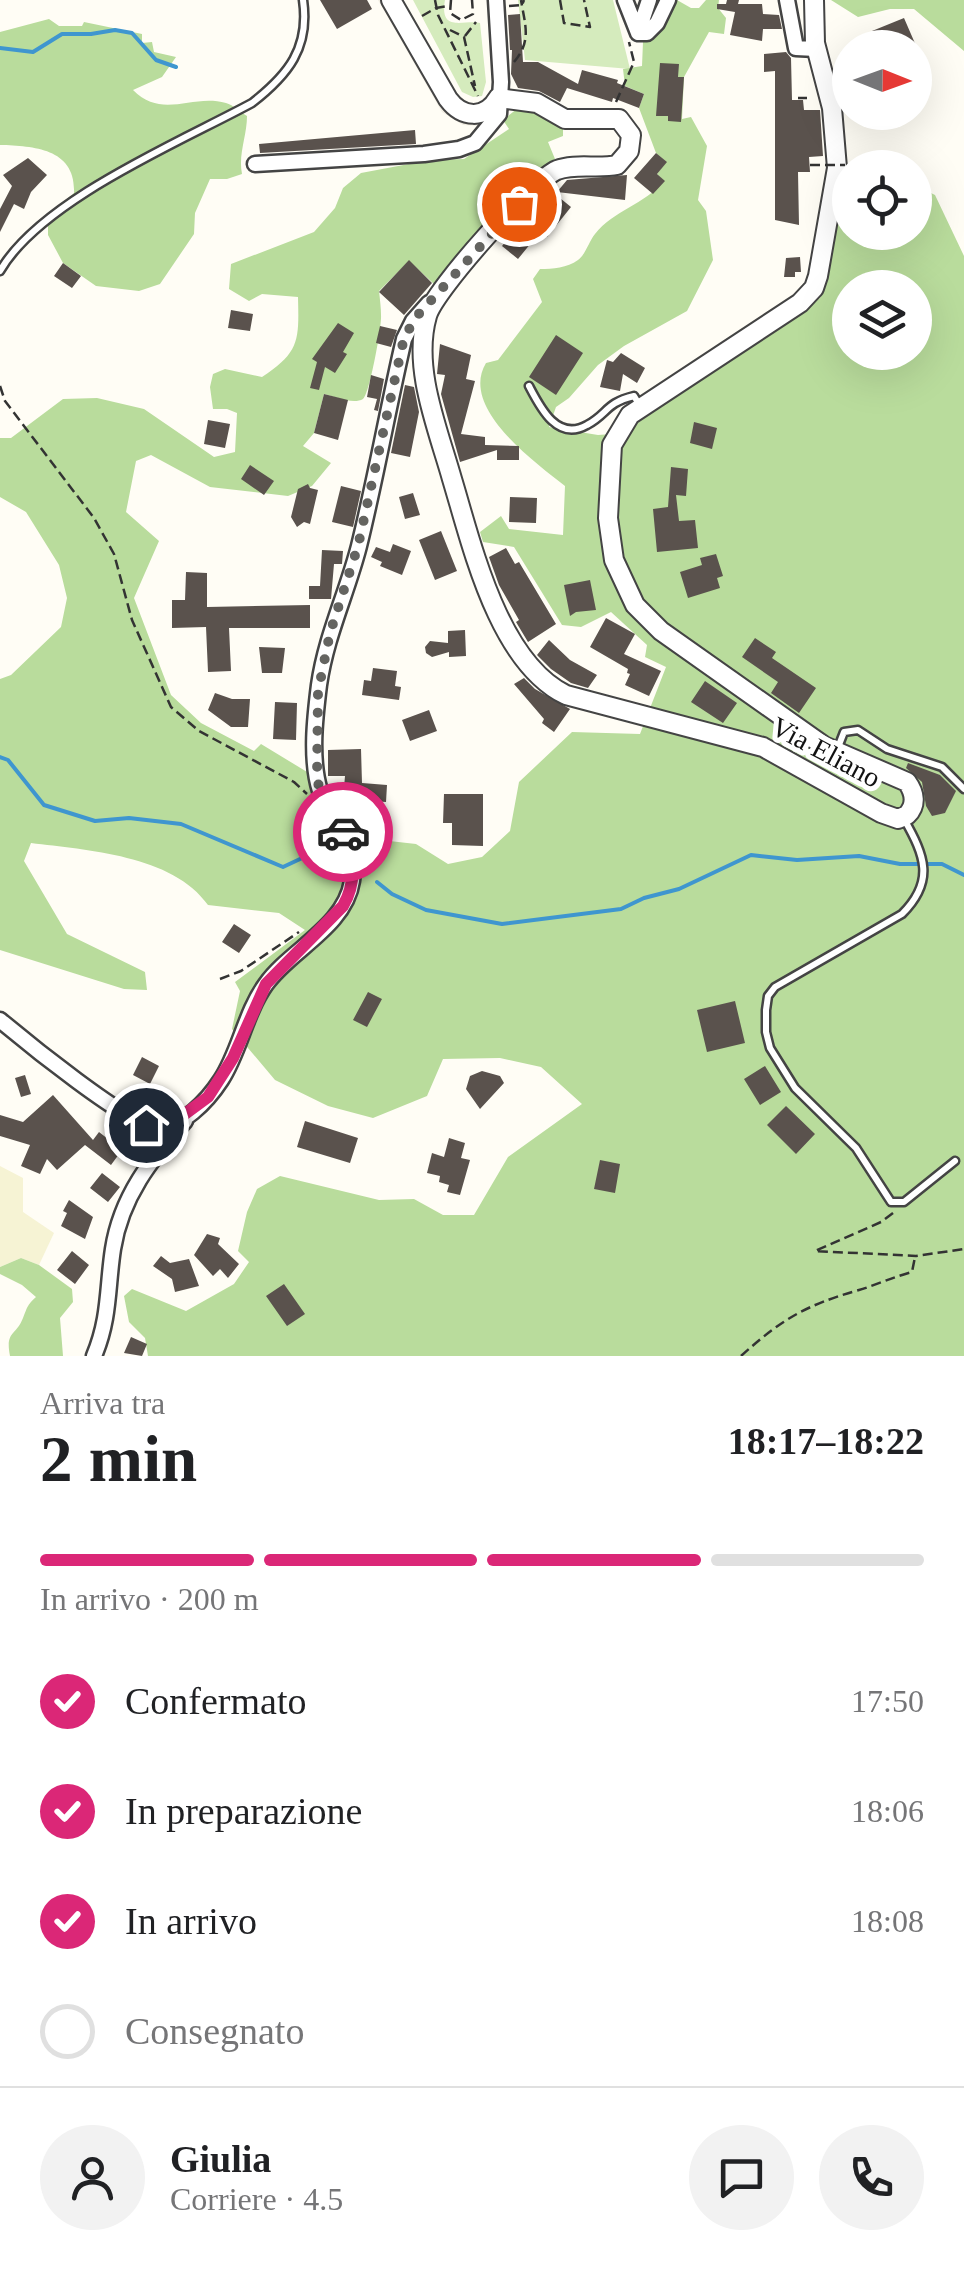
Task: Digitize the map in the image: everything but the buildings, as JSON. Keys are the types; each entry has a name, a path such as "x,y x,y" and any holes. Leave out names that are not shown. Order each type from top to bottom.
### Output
{"street":[{"path":"391,0 453,106 472,114 482,114 501,86 506,62 492,4"},
{"path":"625,0 631,31"},
{"path":"631,31 648,0"},
{"path":"631,31 647,32 668,0"},
{"path":"787,0 796,48 816,49"},
{"name":"Via Eliano","path":"489,100 529,102 565,119 619,118 631,135 630,151 618,165 561,168 549,174 470,254 437,295 426,319 424,344 434,422 488,593 513,640 534,670 556,690 580,701 768,748 881,813 903,818 911,812 914,802 907,782 882,768 837,752 745,692 655,626 632,600 614,560 608,508 612,445 622,425 640,406 800,303 814,288 836,174 836,138 816,49 814,0"},
{"path":"255,164 460,149 474,143 499,114 489,100"},
{"path":"94,1356 108,1316 114,1243 125,1209 152,1159 226,1071 266,984 332,918 350,892 350,851 321,796 317,778 319,687 330,633 358,546 404,338 413,320 437,295"},
{"path":"0,1020 42,1055 138,1121 152,1127 165,1126 196,1108"}],"lane":[{"path":"0,271 26,237 66,206 252,103 274,86 300,47 304,28 302,0"},
{"path":"529,386 547,418 562,427 581,428 618,400 634,396 640,406"},
{"path":"837,752 844,732 858,730 887,748 942,767 964,789"},
{"path":"903,818 924,864 919,894 902,914 776,987 768,996 767,1040 794,1088 856,1148 891,1202 899,1204 955,1160"}],"path":[{"path":"435,0 468,79 489,100"},
{"path":"451,0 453,16 463,20 471,16 473,2 523,2 528,31 523,50 506,62"},
{"path":"560,0 564,23 590,27 584,0"},
{"path":"422,16 449,6"},
{"path":"414,11 422,28"},
{"path":"464,36 476,22"},
{"path":"447,29 464,36"},
{"path":"624,108 614,102 634,62 631,31"},
{"path":"464,36 475,87"},
{"path":"798,98 807,98"},
{"path":"473,101 489,100"},
{"path":"810,165 832,164"},
{"path":"0,386 5,401 66,478 114,554 132,620 170,707 199,731 294,782"},
{"path":"220,979 241,971 298,931"},
{"path":"899,1204 881,1222 815,1252 916,1256 964,1249"},
{"path":"741,1356 793,1314 836,1295 912,1272 916,1256"}],"shaded area":[{"path":"378,0 387,0 448,107 491,116 480,126 463,125 442,112"},
{"path":"0,1166 23,1178 23,1212 54,1233 39,1265 21,1258 0,1267"}],"green space":[{"path":"413,0 445,0 444,11 449,21 480,23 486,82 482,96 462,92"},
{"path":"518,0 613,0 630,69 525,60"},
{"path":"677,0 699,8 706,0 719,0 718,8 726,18 724,34 709,32 684,77 682,119 691,117 707,146 698,200 706,211 713,260 687,311 598,365 556,407 549,427 598,435 626,433 664,397 820,298 832,250 932,250 932,194 964,256 964,1356 148,1356 145,1338 129,1322 124,1296 132,1289 186,1311 234,1284 249,1262 238,1251 257,1189 280,1176 379,1200 414,1199 443,1215 474,1215 508,1157 582,1104 541,1067 500,1058 443,1059 427,1096 373,1118 328,1106 275,1080 232,1029 240,991 235,982 305,930 279,913 208,905 193,888 173,875 127,858 31,843 24,861 67,934 145,972 147,990 124,989 0,950 0,679 11,675 61,627 67,598 59,565 26,512 0,497 0,438 11,438 63,399 97,398 144,409 214,457 235,452 237,413 213,409 213,374 225,369 262,377 284,360 297,335 298,297 262,294 249,301 229,289 231,264 314,232 335,208 343,188 361,173 430,160 464,159 509,129 503,120 518,108 529,106 563,128 563,136 548,142 555,159 532,178 443,278 434,284 409,261 379,291 379,333 366,395 354,401 324,394 314,433 303,446 331,463 312,486 288,496 210,487 151,455 136,461 126,512 159,541 134,598 171,695 201,723 254,751 261,744 317,778 345,836 416,844 448,864 482,857 510,831 519,782 572,732 640,734 666,667 645,657 647,645 611,612 581,627 562,625 514,547 483,542 480,532 501,516 509,529 563,535 565,486 504,432 483,398 480,380 486,363 498,360 542,302 533,279 540,269 578,260 603,226 664,181 657,174 666,162 656,153 639,108 644,94 625,86 623,69 642,66 643,42 662,28"},
{"path":"831,0 964,0 964,51 914,9 890,9 858,17"},
{"path":"49,19 59,26 82,26 84,22 142,34 142,43 152,42 154,52 176,57 162,77 133,90 144,99 167,105 213,101 229,104 247,116 242,174 210,179 195,213 194,234 160,284 139,291 96,286 63,263 48,235 48,215 74,193 68,167 61,159 39,149 0,145 0,32"},
{"path":"21,1258 39,1265 72,1289 73,1302 60,1318 63,1356 10,1356 10,1338 36,1297 0,1274 0,1267"}],"waterway":[{"path":"0,48 33,52 62,34 115,30 132,33 156,60 176,67"},
{"path":"0,757 8,760 44,805 95,821 129,818 181,824 283,867 315,852 340,861"},
{"path":"377,882 426,910 502,924 621,909 679,889 751,855 797,860 859,856 900,864 942,864 964,875"}],"way so far":[{"path":"343,832 321,796 317,778 318,692 330,633 358,546 404,338 416,317 470,254 519,204"}],"route":[{"path":"146,1125 170,1125 208,1097 233,1058 266,984 343,906 350,892 353,867 343,832"}]}
